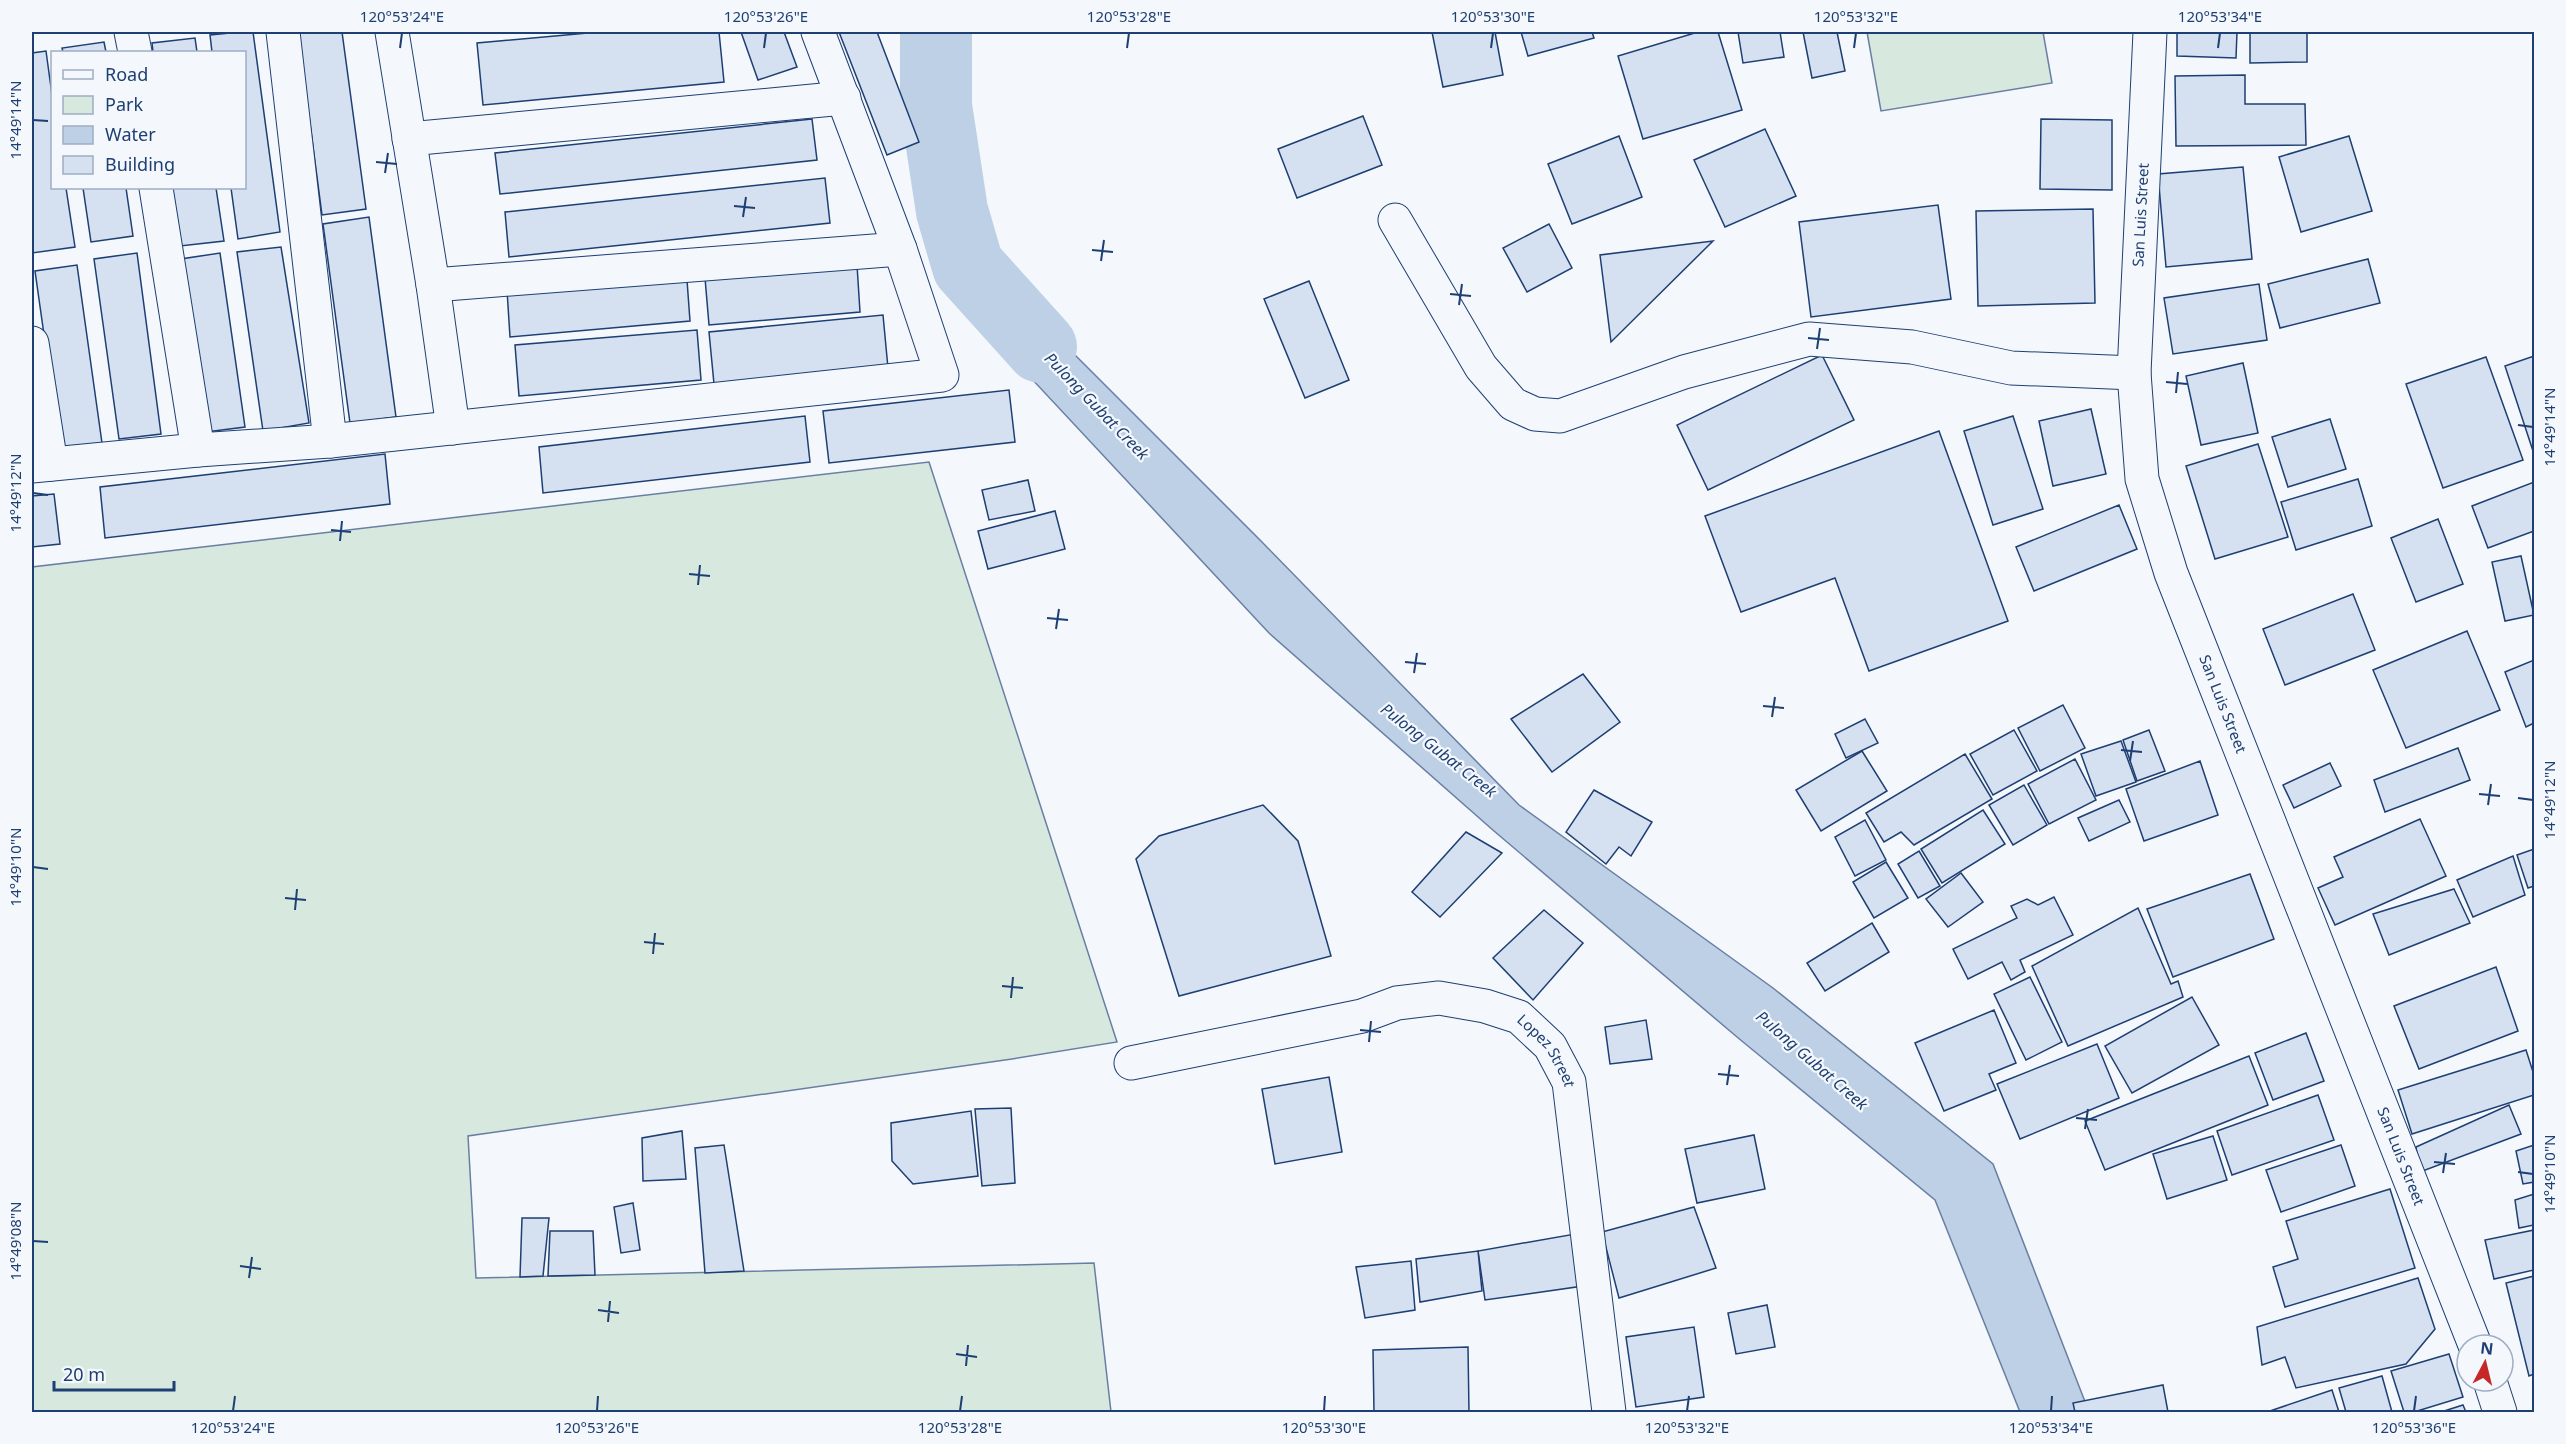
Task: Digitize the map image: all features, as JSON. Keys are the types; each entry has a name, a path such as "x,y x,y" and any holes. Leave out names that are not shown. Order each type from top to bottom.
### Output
{"street":[{"path":"131,32 135,51"},
{"path":"283,32 330,441"},
{"path":"392,32 433,285 453,428"},
{"path":"32,343 41,465 198,450 330,441 942,375 900,249 818,32"},
{"name":"San Luis Street","path":"2150,32 2134,372 2142,479 2170,573 2470,1333"},
{"path":"410,139 844,98"},
{"path":"156,189 198,450"},
{"path":"1395,220 1481,367 1513,404 1534,414 1560,416 1684,372 1809,339 1912,347 2011,368 2134,372"},
{"path":"433,285 900,249"},
{"name":"Lopez Street","path":"1131,1063 1362,1016 1408,1002 1439,998 1485,1006 1519,1017 1550,1046 1569,1082 1609,1413"},
{"path":"2494,1393 2500,1413"}],"green space":[{"path":"1867,32 2043,32 2052,83 1881,111"},
{"path":"929,462 1117,1042 468,1136 476,1278 1094,1263 1111,1412 32,1412 32,567"}],"water":[{"path":"914,32 954,32 973,253 1261,541 1519,805 1773,988 1993,1164 2089,1412 2020,1412 1935,1200 1737,1037 1494,831 1269,633 1002,347 928,151 912,97"}],"building":[{"path":"253,32 280,232 238,239 231,189 246,189 246,51 212,51 210,35"},
{"path":"298,32 342,32 366,209 322,215"},
{"path":"599,32 719,32 724,82 483,105 477,43"},
{"path":"741,32 784,32 797,67 758,80"},
{"path":"839,32 877,32 919,142 887,155"},
{"path":"1432,32 1495,32 1503,75 1443,87"},
{"path":"1521,32 1592,32 1594,38 1528,56"},
{"path":"1698,32 1718,32 1742,110 1643,139 1618,56"},
{"path":"1738,32 1780,32 1784,57 1743,63"},
{"path":"1803,32 1837,32 1845,71 1812,78"},
{"path":"2177,32 2237,32 2236,58 2177,56"},
{"path":"2250,32 2307,32 2307,62 2250,63"},
{"path":"195,38 197,51 153,51 152,43"},
{"path":"104,42 106,51 63,51 62,48"},
{"path":"46,51 51,88 51,189 66,189 75,247 32,253 32,53"},
{"path":"2245,75 2245,104 2305,104 2306,145 2176,146 2175,76"},
{"path":"1363,116 1382,165 1297,198 1278,149"},
{"path":"812,119 817,160 500,194 495,153"},
{"path":"2041,119 2112,120 2112,190 2040,189"},
{"path":"1765,129 1796,196 1725,227 1694,160"},
{"path":"1619,136 1642,197 1572,224 1548,164"},
{"path":"2349,136 2372,211 2301,232 2279,157"},
{"path":"2243,167 2252,259 2166,267 2158,174"},
{"path":"825,178 830,223 509,257 505,212"},
{"path":"83,189 126,189 133,236 91,242"},
{"path":"172,189 216,189 224,241 180,246"},
{"path":"1938,205 1951,299 1811,317 1799,222"},
{"path":"2093,209 2095,303 1978,306 1976,211"},
{"path":"369,217 396,417 350,423 323,224"},
{"path":"1549,224 1572,268 1527,292 1503,248"},
{"path":"1713,241 1611,342 1600,255"},
{"path":"281,247 309,423 263,431 237,252"},
{"path":"137,253 161,434 119,439 94,259"},
{"path":"220,253 245,427 206,432 181,259"},
{"path":"2368,259 2380,303 2280,328 2268,284"},
{"path":"77,265 102,443 60,448 35,271"},
{"path":"857,265 860,312 709,325 705,278"},
{"path":"687,280 690,321 510,337 507,290"},
{"path":"1309,281 1349,380 1305,398 1264,299"},
{"path":"2259,284 2267,340 2173,354 2164,298"},
{"path":"883,315 888,368 714,384 709,332"},
{"path":"697,330 701,380 519,396 515,345"},
{"path":"1822,355 1854,420 1708,490 1677,425"},
{"path":"2534,356 2534,454 2505,366"},
{"path":"2486,357 2523,460 2443,488 2406,384"},
{"path":"2243,363 2258,433 2201,445 2186,376"},
{"path":"1009,390 1015,442 829,463 823,411"},
{"path":"2091,409 2106,474 2053,486 2039,421"},
{"path":"805,416 810,462 543,493 539,447"},
{"path":"2013,416 2043,509 1993,525 1964,431"},
{"path":"2330,419 2346,469 2288,487 2272,437"},
{"path":"1939,431 2008,621 1869,671 1835,578 1741,612 1705,516"},
{"path":"2258,444 2288,537 2215,559 2186,466"},
{"path":"385,454 390,504 105,538 100,487"},
{"path":"2358,479 2372,526 2296,550 2281,502"},
{"path":"1028,480 1035,511 989,520 982,490"},
{"path":"2534,482 2534,531 2488,548 2472,506"},
{"path":"54,494 60,544 32,547 32,496"},
{"path":"2119,505 2137,549 2034,591 2016,547"},
{"path":"1055,511 1065,549 988,569 978,531"},
{"path":"2438,519 2463,584 2416,602 2391,538"},
{"path":"2521,556 2534,615 2505,621 2492,562"},
{"path":"2353,594 2375,650 2285,685 2263,629"},
{"path":"2467,631 2500,710 2406,748 2373,670"},
{"path":"2534,660 2534,723 2526,727 2505,672"},
{"path":"1583,674 1620,722 1552,772 1511,719"},
{"path":"2063,705 2085,748 2040,771 2018,728"},
{"path":"1865,719 1878,743 1846,758 1835,734"},
{"path":"2014,730 2037,771 1993,795 1970,754"},
{"path":"2149,730 2165,771 2137,781 2123,740"},
{"path":"2121,741 2136,782 2096,796 2081,754"},
{"path":"2458,748 2470,780 2385,812 2374,780"},
{"path":"1862,751 1887,791 1821,831 1796,790"},
{"path":"1965,754 1992,799 1914,845 1901,832 1884,842 1866,813"},
{"path":"2075,759 2096,800 2049,824 2028,784"},
{"path":"2200,761 2218,815 2144,841 2126,789"},
{"path":"2330,763 2341,786 2294,808 2283,785"},
{"path":"2024,785 2047,825 2013,845 1989,805"},
{"path":"1594,790 1652,822 1631,856 1619,847 1606,864 1566,832"},
{"path":"2119,800 2130,822 2089,841 2078,818"},
{"path":"1263,805 1298,841 1331,956 1179,996 1136,859 1159,836"},
{"path":"1983,810 2005,844 1942,883 1921,849"},
{"path":"2420,819 2446,876 2335,925 2318,888 2343,877 2334,857"},
{"path":"1865,820 1886,860 1855,876 1835,837"},
{"path":"1466,832 1502,853 1440,917 1412,892"},
{"path":"2534,849 2534,886 2528,888 2517,855"},
{"path":"1919,851 1940,886 1918,898 1898,864"},
{"path":"2513,856 2525,895 2473,917 2457,880"},
{"path":"1886,862 1908,898 1874,918 1853,882"},
{"path":"1961,873 1983,902 1948,927 1926,899"},
{"path":"2250,874 2274,939 2173,977 2147,909"},
{"path":"2454,889 2470,923 2389,955 2373,914"},
{"path":"2054,897 2073,935 2020,960 2025,972 2011,980 2002,962 1968,979 1953,949 2017,918 2011,906 2027,899 2038,905"},
{"path":"2138,908 2171,984 2178,981 2183,997 2068,1046 2032,966"},
{"path":"1544,910 1583,943 1533,1000 1493,958"},
{"path":"1872,923 1889,952 1825,991 1807,963"},
{"path":"2496,967 2518,1031 2419,1069 2394,1006"},
{"path":"2030,977 2062,1042 2026,1060 1994,994"},
{"path":"2192,997 2219,1045 2132,1093 2105,1046"},
{"path":"1994,1010 2016,1063 1989,1074 1996,1090 1944,1111 1915,1043"},
{"path":"1646,1020 1652,1059 1610,1064 1605,1027"},
{"path":"2306,1033 2324,1081 2273,1100 2255,1053"},
{"path":"2097,1044 2119,1098 2020,1139 1997,1084"},
{"path":"2526,1050 2534,1075 2534,1095 2412,1134 2398,1090"},
{"path":"2249,1056 2268,1105 2105,1170 2085,1121"},
{"path":"1329,1077 1342,1152 1275,1164 1262,1089"},
{"path":"2318,1095 2334,1140 2232,1175 2217,1131"},
{"path":"2509,1105 2521,1134 2420,1172 2416,1147"},
{"path":"1011,1108 1015,1183 982,1186 975,1109"},
{"path":"971,1111 978,1176 913,1184 892,1161 891,1123"},
{"path":"682,1131 686,1179 643,1181 642,1138"},
{"path":"1754,1135 1765,1189 1697,1203 1685,1149"},
{"path":"2213,1136 2227,1180 2167,1199 2153,1154"},
{"path":"724,1145 744,1271 705,1273 695,1148"},
{"path":"2341,1145 2355,1186 2281,1212 2266,1170"},
{"path":"2534,1145 2534,1182 2523,1184 2516,1151"},
{"path":"2390,1189 2415,1268 2285,1307 2273,1267 2298,1259 2286,1221"},
{"path":"2534,1194 2534,1225 2519,1228 2515,1200"},
{"path":"633,1203 640,1250 621,1253 614,1207"},
{"path":"1694,1207 1716,1268 1619,1298 1602,1232"},
{"path":"522,1218 549,1218 543,1276 520,1277"},
{"path":"2534,1230 2534,1270 2494,1279 2485,1240"},
{"path":"550,1231 593,1231 595,1275 548,1276"},
{"path":"1575,1234 1583,1286 1485,1300 1478,1251"},
{"path":"1478,1251 1482,1291 1420,1302 1416,1259"},
{"path":"1411,1261 1415,1310 1365,1318 1356,1267"},
{"path":"2534,1276 2534,1374 2529,1376 2506,1283"},
{"path":"2418,1278 2435,1329 2406,1364 2296,1388 2285,1357 2262,1365 2257,1327"},
{"path":"1767,1305 1775,1347 1736,1354 1728,1313"},
{"path":"1694,1327 1704,1397 1636,1407 1626,1337"},
{"path":"1468,1347 1469,1412 1374,1412 1373,1350"},
{"path":"2449,1354 2455,1372 2455,1393 2462,1393 2463,1397 2414,1412 2404,1412 2391,1371"},
{"path":"2382,1376 2392,1412 2346,1412 2339,1388"},
{"path":"2163,1385 2168,1412 2075,1412 2073,1403"},
{"path":"2332,1390 2339,1412 2267,1412"},
{"path":"2463,1405 2466,1412 2441,1412"}],"waterway":[{"name":"Pulong Gubat Creek","path":"936,32 936,106 952,211 968,266 1041,347"}]}
